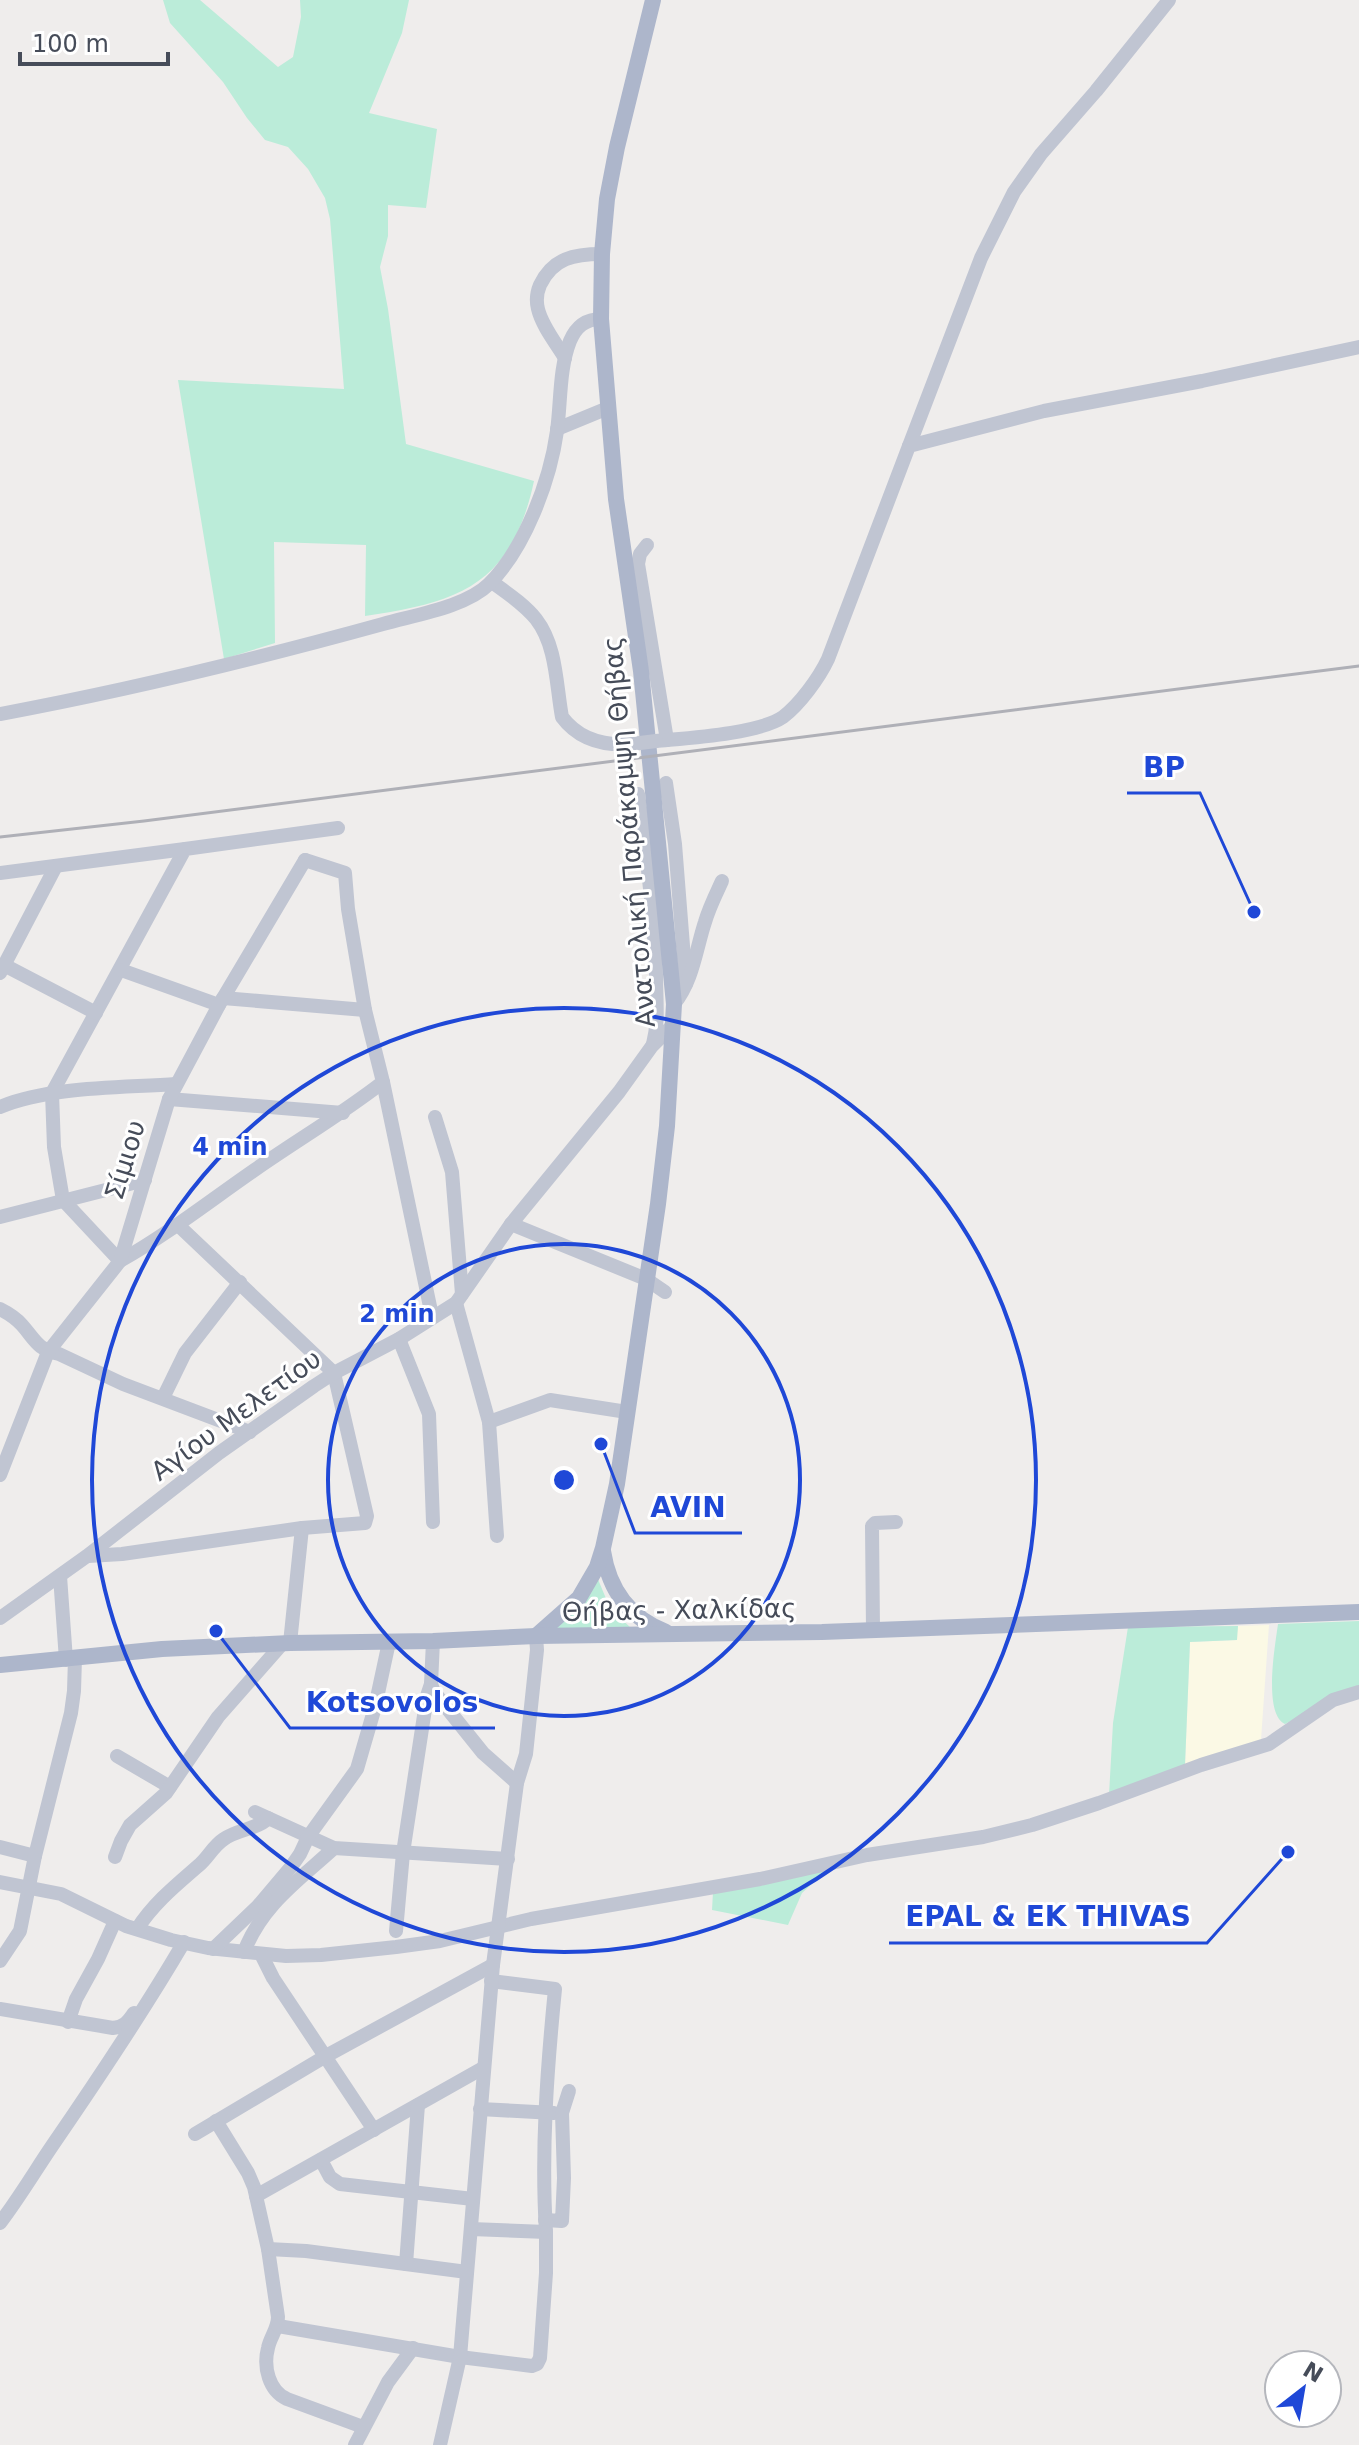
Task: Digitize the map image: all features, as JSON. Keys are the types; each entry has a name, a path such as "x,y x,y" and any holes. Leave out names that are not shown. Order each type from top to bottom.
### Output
{"main road":[{"name":"Ανατολική Παράκαμψη Θήβας","path":"536,1636 579,1598 597,1567 603,1548 617,1484 667,1126 674,1004 639,657 623,563 601,319 607,199 653,0"},
{"path":"603,1548 612,1586 623,1603 653,1627 671,1634"},
{"name":"Θήβας - Χαλκίδας","path":"0,1665 162,1649 287,1643 873,1630 1359,1612"}],"street":[{"path":"492,582 524,607 543,631 549,644 562,717 569,727 583,736 607,744 632,744 739,731 782,717 811,688 828,659 981,258 1014,192 1027,171 1169,0"},
{"path":"565,358 538,309 537,293 546,273 560,261 573,256 602,254"},
{"path":"0,714 207,671 454,603 481,592 512,554 530,520 552,458 569,343 582,324 590,319 601,319"},
{"path":"909,446 1044,411 1359,347"},
{"path":"557,429 608,408"},
{"path":"647,545 640,554 638,564 661,740"},
{"path":"666,783 675,844 686,984"},
{"path":"638,794 647,852 655,954 657,1029 652,1046"},
{"path":"0,873 338,828"},
{"path":"306,832 305,860 345,873 365,1010 432,1316"},
{"path":"185,849 52,1093 54,1147 63,1200 120,1261 343,1113 383,1082"},
{"name":"Σίμιου","path":"1,1469 48,1352 120,1261 176,1084 305,860"},
{"path":"56,866 2,969 96,1013"},
{"path":"674,1004 686,984 706,918 722,881"},
{"path":"121,970 221,1002 365,1010"},
{"name":"Αγίου Μελετίου","path":"0,1618 87,1556 219,1453 334,1373 399,1339 459,1298 511,1224 619,1092 652,1046 673,1025"},
{"path":"0,1107 52,1093 176,1084"},
{"path":"169,1099 343,1113"},
{"path":"435,1117 452,1172 459,1298 489,1422 497,1536"},
{"path":"0,1217 145,1180"},
{"path":"511,1224 646,1279 665,1292"},
{"path":"87,1556 122,1554 302,1528 360,1525 365,1523 367,1516 334,1373 178,1225"},
{"path":"163,1398 185,1353 240,1282"},
{"path":"0,1309 21,1323 38,1346 48,1352 250,1432"},
{"path":"399,1339 429,1414 433,1522"},
{"path":"489,1422 550,1400 627,1412"},
{"path":"873,1630 872,1526 875,1523 896,1522"},
{"path":"115,1857 130,1825 170,1787 218,1717 287,1643 302,1528"},
{"path":"0,1961 20,1931 28,1885 71,1713 74,1691 60,1576"},
{"path":"440,2445 460,2357 491,1981 517,1783 526,1754 536,1636"},
{"path":"396,1931 403,1853 431,1684 433,1641"},
{"path":"213,1949 258,1906 300,1854 308,1837 357,1769 389,1642"},
{"path":"431,1684 449,1712 483,1753 517,1783"},
{"path":"0,1882 28,1885 75,1899 137,1929 213,1949 309,1956 440,1941 499,1925 746,1881 867,1855 983,1837 1032,1825 1269,1744 1333,1700 1359,1692"},
{"path":"117,1756 170,1787"},
{"path":"137,1929 159,1899 200,1865 221,1841 237,1831 261,1826 262,1815 334,1848 508,1859"},
{"path":"0,1847 35,1856"},
{"path":"244,1952 252,1933 273,1903 334,1848"},
{"path":"68,2022 76,1999 115,1921"},
{"path":"0,2009 120,2028 127,2023 181,1942"},
{"path":"0,2223 123,2044 181,1942"},
{"path":"261,1954 273,1978 374,2130"},
{"path":"195,2134 326,2056 493,1965"},
{"path":"278,2326 460,2357 532,2366 537,2364 546,2273 545,2112 555,1989 491,1981"},
{"path":"256,2196 483,2068"},
{"path":"471,2229 546,2226 562,2221 562,2113 569,2091"},
{"path":"406,2264 418,2105"},
{"path":"480,2109 562,2113"},
{"path":"216,2121 248,2173 268,2249 278,2326 266,2359 277,2395 363,2427"},
{"path":"321,2160 330,2177 340,2184 473,2199"},
{"path":"544,2179 564,2178"},
{"path":"268,2249 467,2272"},
{"path":"355,2445 388,2382 413,2348"}],"shaded area":[{"path":"1269,1625 1261,1740 1185,1765 1190,1642 1236,1640 1238,1626"}],"green space":[{"path":"163,0 200,0 278,67 293,57 301,17 300,0 409,0 402,33 369,113 437,129 426,208 388,205 388,236 380,267 406,444 534,481 512,543 478,582 455,594 429,603 365,616 366,545 274,542 275,643 224,659 178,380 344,389 330,219 325,198 308,169 288,147 265,140 223,82 170,23"},
{"path":"597,1577 610,1608 632,1629 553,1628"},
{"path":"1359,1621 1359,1687 1285,1724 1278,1718 1272,1694 1278,1624"},
{"path":"1238,1626 1237,1640 1190,1642 1185,1765 1109,1795 1113,1723 1128,1627"},
{"path":"827,1870 802,1893 788,1925 712,1910 713,1892"}],"railway":[{"path":"0,837 1359,666"}],"place":[{"name":"BP","path":"1254,912"},
{"name":"AVIN","path":"601,1444"},
{"name":"Kotsovolos","path":"216,1631"},
{"name":"EPAL & EK THIVAS","path":"1288,1852"}]}
